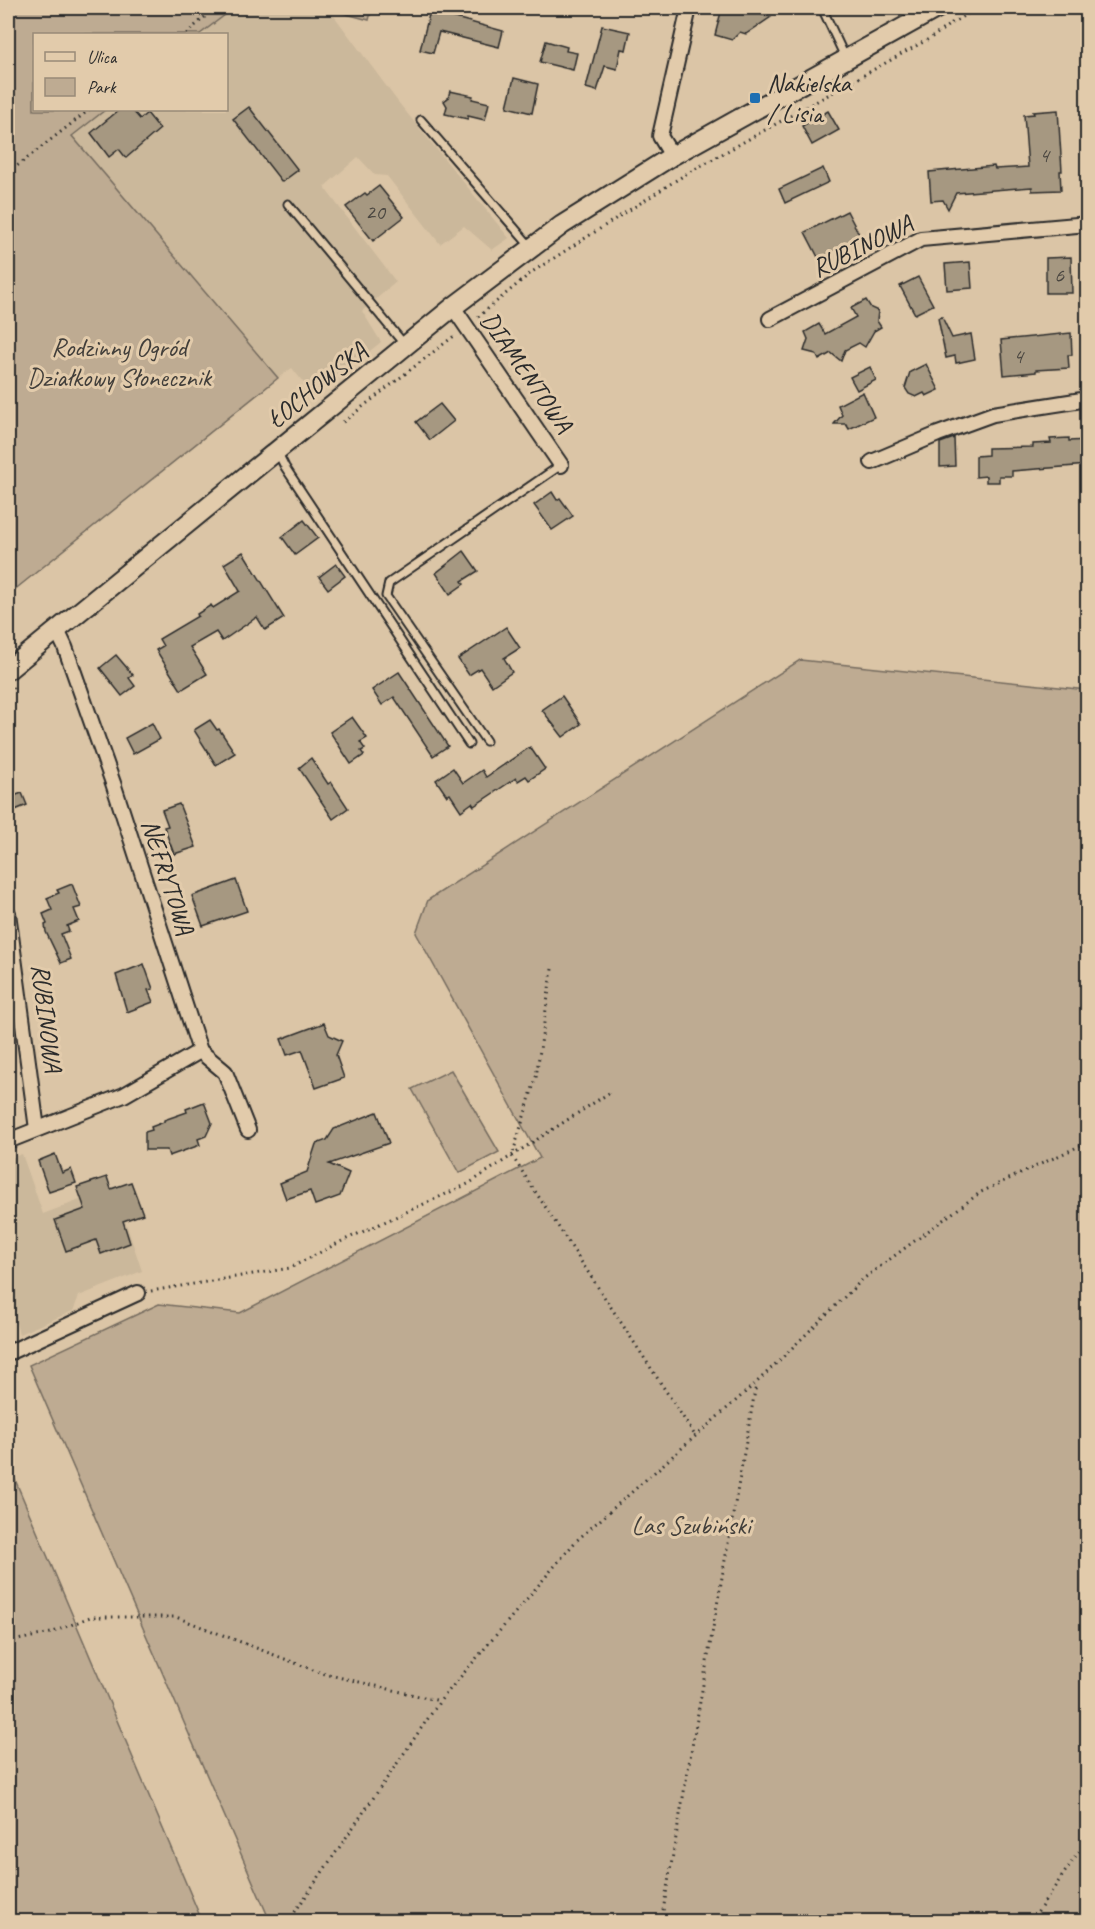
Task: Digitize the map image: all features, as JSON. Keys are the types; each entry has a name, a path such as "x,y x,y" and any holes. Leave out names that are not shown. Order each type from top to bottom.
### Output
{"main road":[{"name":"ŁOCHOWSKA","path":"8,670 453,307 562,225 672,156 938,8"}],"street":[{"path":"672,156 660,136 689,8"},
{"name":"RUBINOWA","path":"770,320 921,239 1088,224"},
{"name":"DIAMENTOWA","path":"453,307 561,465"},
{"path":"872,462 993,414 1088,399"},
{"name":"NEFRYTOWA","path":"57,630 113,783 200,1051"},
{"name":"RUBINOWA","path":"8,913 37,1129"},
{"path":"8,1141 124,1095 200,1051 225,1072 248,1130"},
{"path":"8,1353 138,1293"}],"lane":[{"path":"822,8 846,59"},
{"path":"421,120 531,248"},
{"path":"288,204 406,346"},
{"path":"277,451 469,744"},
{"path":"486,741 386,596 389,583 561,465"}],"path":[{"path":"187,33 216,8"},
{"path":"8,173 88,111"},
{"path":"512,1156 536,1077 552,969"},
{"path":"138,1293 290,1268 340,1242 468,1184 609,1093"},
{"path":"288,1922 440,1701 576,1541 756,1383 863,1279 981,1192 1088,1142"},
{"path":"512,1156 696,1437"},
{"path":"661,1922 756,1383"},
{"path":"8,1642 51,1633 90,1617 176,1617 321,1673 440,1701"},
{"path":"1030,1922 1088,1838"}],"shaded area":[{"path":"234,8 329,9 398,102 509,238 492,250 464,226 440,244 387,176 375,175 358,157 324,187 396,282 362,311 381,342 314,396 292,368 278,378 72,136 104,111 228,111 228,33 201,33"},
{"path":"22,1154 43,1214 114,1187 142,1271 79,1296 73,1311 19,1334 8,1293 8,1159"}],"green space":[{"name":"Rodzinny Ogród Działkowy Słonecznik","path":"8,8 234,8 201,33 33,33 33,111 104,111 72,136 278,378 8,595"},
{"path":"324,8 372,8 369,20"},
{"name":"Las Szubiński","path":"800,660 1087,690 1087,1921 270,1921 29,1365 159,1304 240,1313 540,1158 416,933 428,900"},
{"path":"451,1070 499,1152 459,1173 412,1089"},
{"path":"8,1463 202,1921 8,1921"}],"building":[{"path":"722,8 737,8 771,17 746,34 740,32 732,40 715,35"},
{"path":"430,11 503,31 499,47 439,32 433,53 420,50"},
{"path":"602,26 630,32 626,50 621,49 617,69 605,66 597,91 586,88"},
{"path":"546,41 567,47 566,51 577,53 573,70 540,62"},
{"path":"514,78 538,84 532,113 507,107"},
{"path":"450,91 473,96 472,99 489,103 485,120 445,114 447,106 444,101 448,98"},
{"path":"249,107 298,170 282,182 233,119"},
{"path":"1058,110 1061,190 1032,191 1032,187 956,193 948,209 943,200 931,201 929,172 994,166 995,169 1028,167 1024,115"},
{"path":"118,111 133,111 140,119 147,113 160,129 126,158 119,149 109,157 91,133"},
{"path":"828,111 839,130 812,145 802,126"},
{"path":"823,168 829,182 785,203 779,189"},
{"path":"379,186 404,217 373,241 346,207"},
{"path":"847,211 861,238 819,259 805,232"},
{"path":"1071,257 1072,293 1046,293 1046,258"},
{"path":"970,262 972,288 947,290 945,264"},
{"path":"918,277 933,305 915,314 900,286"},
{"path":"866,300 871,308 878,311 877,321 881,327 874,331 865,347 859,343 845,350 841,361 831,353 819,360 816,354 804,351 808,339 805,332 819,324 825,334 856,317 851,308"},
{"path":"942,317 952,338 971,334 975,359 956,363 955,356 946,358 938,318"},
{"path":"1071,333 1072,355 1068,355 1069,368 1004,375 1001,340"},
{"path":"926,364 939,390 926,396 924,393 916,397 909,394 905,388 910,372"},
{"path":"870,367 876,380 857,390 850,377"},
{"path":"863,392 874,417 849,429 846,424 834,424 842,415 838,405"},
{"path":"440,404 454,421 430,440 416,422"},
{"path":"954,438 955,466 940,467 940,443"},
{"path":"1069,438 1069,441 1088,440 1088,465 1012,471 1012,476 999,476 999,482 986,482 986,476 976,477 976,456 988,455 988,448 1033,447 1033,444 1051,443 1050,439"},
{"path":"552,492 557,500 560,498 573,516 552,530 534,505"},
{"path":"304,520 318,538 295,555 282,537"},
{"path":"464,551 478,571 462,581 464,584 450,594 436,573"},
{"path":"243,552 284,618 265,630 257,617 222,641 216,632 190,647 207,674 181,690 156,650 163,646 159,639 198,616 197,614 211,605 213,608 240,591 224,564"},
{"path":"336,564 345,576 328,589 319,577"},
{"path":"506,627 520,648 504,658 512,672 492,686 480,668 469,675 458,659"},
{"path":"116,655 133,675 129,678 135,686 122,696 100,668"},
{"path":"399,672 448,746 433,756 394,697 382,705 372,690"},
{"path":"562,696 581,724 563,737 542,710"},
{"path":"352,717 367,738 360,742 365,749 361,751 364,755 351,764 330,732"},
{"path":"210,720 235,753 216,765 194,730"},
{"path":"152,723 160,739 133,754 125,738"},
{"path":"530,747 545,769 529,780 526,776 518,781 516,778 474,806 472,803 461,811 450,794 447,796 436,780 453,768 463,783 482,770 486,777"},
{"path":"311,758 328,784 331,782 348,808 333,819 299,768"},
{"path":"22,793 27,805 8,813 8,798"},
{"path":"179,804 196,847 174,854 164,827 168,826 162,810"},
{"path":"236,880 247,911 203,926 192,896"},
{"path":"72,884 81,907 74,909 79,921 67,926 69,931 61,934 71,959 61,963 46,932 45,925 47,924 43,914 52,910 47,898 59,893 57,890"},
{"path":"144,964 153,989 148,990 153,1002 127,1012 116,975"},
{"path":"324,1023 329,1035 342,1041 336,1055 344,1078 316,1088 302,1050 287,1055 281,1039"},
{"path":"204,1102 212,1123 206,1136 198,1139 200,1145 169,1156 167,1150 145,1150 145,1132 152,1130 151,1127"},
{"path":"377,1112 389,1143 329,1164 349,1173 340,1196 315,1205 310,1191 286,1199 280,1183 307,1172 316,1144 327,1140 334,1129"},
{"path":"55,1154 62,1173 71,1169 76,1183 49,1192 38,1161"},
{"path":"107,1177 111,1189 131,1182 143,1214 123,1221 130,1243 101,1254 96,1240 66,1251 55,1220 85,1209 77,1187"}],"place":[{"name":"Nakielska / Lisia","path":"755,98"}]}
